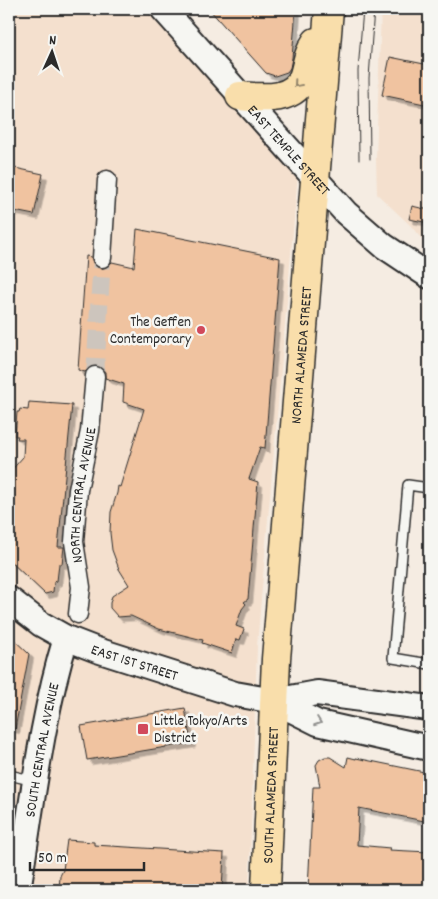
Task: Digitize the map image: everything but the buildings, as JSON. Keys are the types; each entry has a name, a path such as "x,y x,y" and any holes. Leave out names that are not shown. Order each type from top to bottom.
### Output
{"main road":[{"name":"EAST TEMPLE STREET","path":"163,9 346,213 384,246 429,276"},
{"path":"240,96 276,97 286,95 301,83 308,53 328,18"},
{"name":"NORTH ALAMEDA STREET","path":"274,701 328,18"},
{"name":"EAST 1ST STREET","path":"9,599 32,618 66,638 97,650 235,694 274,701 318,723 429,748"},
{"name":"SOUTH CENTRAL AVENUE","path":"18,890 54,679 66,638"},
{"name":"EAST 1ST STREET","path":"274,701 317,693 429,708"},
{"name":"SOUTH ALAMEDA STREET","path":"266,890 274,701"}],"street":[{"path":"102,258 106,180"},
{"name":"NORTH CENTRAL AVENUE","path":"78,614 81,587 74,542 78,490 90,431 95,376"}],"lane":[{"path":"429,488 408,486 393,658 429,664"},
{"path":"9,775 36,781"}],"shaded area":[{"path":"9,9 169,9 299,140 297,184 257,646 249,890 9,890"},
{"path":"381,9 429,9 429,242 421,238 377,194 376,159"}],"tunnel":[{"path":"95,376 102,258"}],"tram line":[{"path":"359,160 358,71 363,9"},
{"path":"370,159 369,78 374,9"}],"place":[{"name":"The Geffen Contemporary","path":"201,330"},
{"name":"Little Tokyo/Arts District","path":"143,729"}]}
